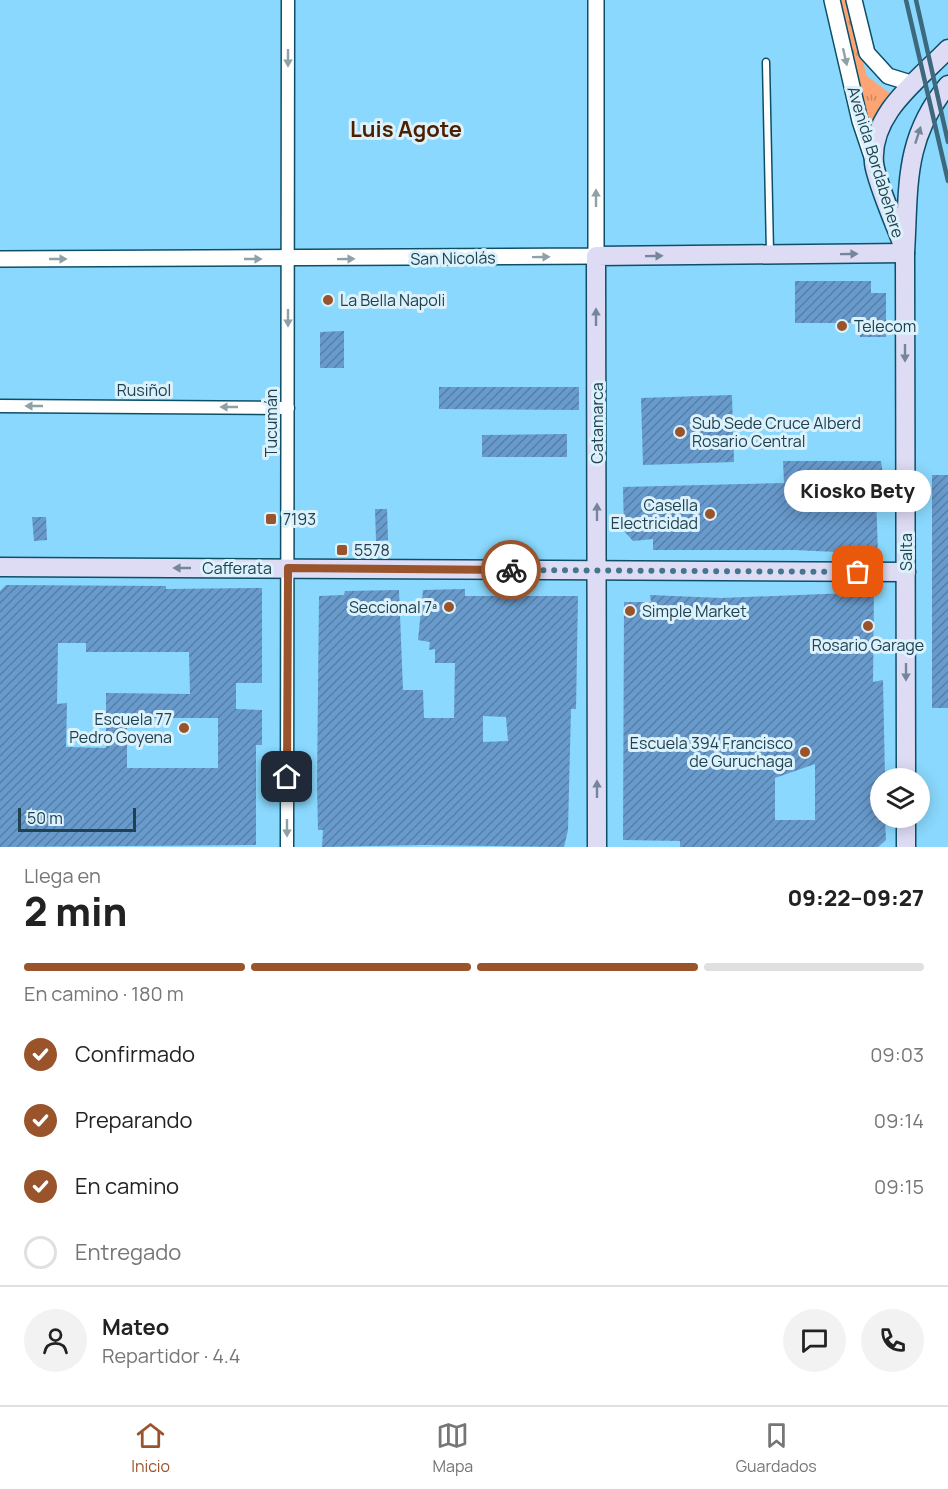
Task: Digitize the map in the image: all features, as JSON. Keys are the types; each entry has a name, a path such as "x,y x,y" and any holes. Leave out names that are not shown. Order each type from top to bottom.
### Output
{"main road":[{"path":"874,164 878,134 893,104 948,49"},
{"name":"Salta","path":"906,768 905,253 909,174 917,133 931,107 948,85"},
{"name":"Avenida Bordabehere","path":"874,164 905,253"},
{"name":"San Nicolás","path":"596,256 905,253"},
{"name":"Catamarca","path":"596,256 597,847"},
{"name":"Cafferata","path":"0,567 906,572"},
{"path":"906,828 906,847"}],"street":[{"name":"Tucumán","path":"287,847 288,0"},
{"name":"Catamarca","path":"596,0 596,256"},
{"name":"Avenida Bordabehere","path":"832,0 860,121 874,164"},
{"name":"Avenida Bordabehere","path":"855,0 867,53 888,76 914,84"},
{"name":"San Nicolás","path":"0,259 596,256"},
{"name":"Rusiñol","path":"0,406 288,408"}],"lane":[{"path":"766,62 770,254"}],"green space":[{"path":"838,0 845,0 867,76 891,94 873,125 869,123"}],"building":[{"path":"795,281 871,281 871,293 886,293 886,337 860,337 860,323 795,323"},
{"path":"344,331 344,368 320,368 320,332"},
{"path":"439,387 579,387 579,410 439,409"},
{"path":"732,395 734,462 643,465 641,398"},
{"path":"567,434 567,457 482,457 482,435"},
{"path":"783,461 881,461 886,495 876,495 878,554 794,550 653,550 653,539 633,541 624,531 623,487 784,483"},
{"path":"932,475 948,475 948,708 932,708"},
{"path":"375,509 387,509 388,540 376,541"},
{"path":"32,517 46,517 47,540 34,541"},
{"path":"6,585 166,586 166,589 262,588 262,683 236,683 236,709 262,710 262,745 256,745 256,845 0,847 0,591","holes":["58,643 86,643 86,652 189,652 190,694 106,693 106,748 66,747 67,703 57,704","127,718 218,718 218,768 127,768"]},
{"path":"465,589 465,596 578,596 576,709 571,709 568,830 564,847 424,845 322,847 323,830 318,830 317,785 319,596 344,595 345,591 399,590 403,690 423,690 424,718 454,718 455,663 435,663 435,649 429,650 430,642 418,640 423,590","holes":["483,716 506,717 508,741 483,742"]},
{"path":"874,592 873,682 883,680 885,768 870,768 870,828 885,828 886,840 878,847 680,847 680,841 623,840 624,602 651,602 650,595 721,598","holes":["815,764 815,820 775,820 775,778"]}],"railway":[{"path":"906,0 948,181"},
{"path":"916,0 948,142"}],"way so far":[{"path":"511,570 858,572"}],"place":[{"name":"La Bella Napoli","path":"328,300"},
{"name":"Telecom","path":"842,326"},
{"name":"Sub Sede Cruce Alberd Rosario Central","path":"680,432"},
{"name":"Casella Electricidad","path":"710,514"},
{"name":"7193","path":"271,519"},
{"name":"5578","path":"342,550"},
{"name":"Kiosko Bety","path":"858,572"},
{"name":"Seccional 7ª","path":"449,607"},
{"name":"Simple Market","path":"630,611"},
{"name":"Rosario Garage","path":"868,626"},
{"name":"Escuela 77 Pedro Goyena","path":"184,728"},
{"name":"Escuela 394 Francisco de Guruchaga","path":"805,752"}],"district":[{"name":"Luis Agote","path":"406,129"}],"route":[{"path":"287,777 288,568 511,570"}]}
